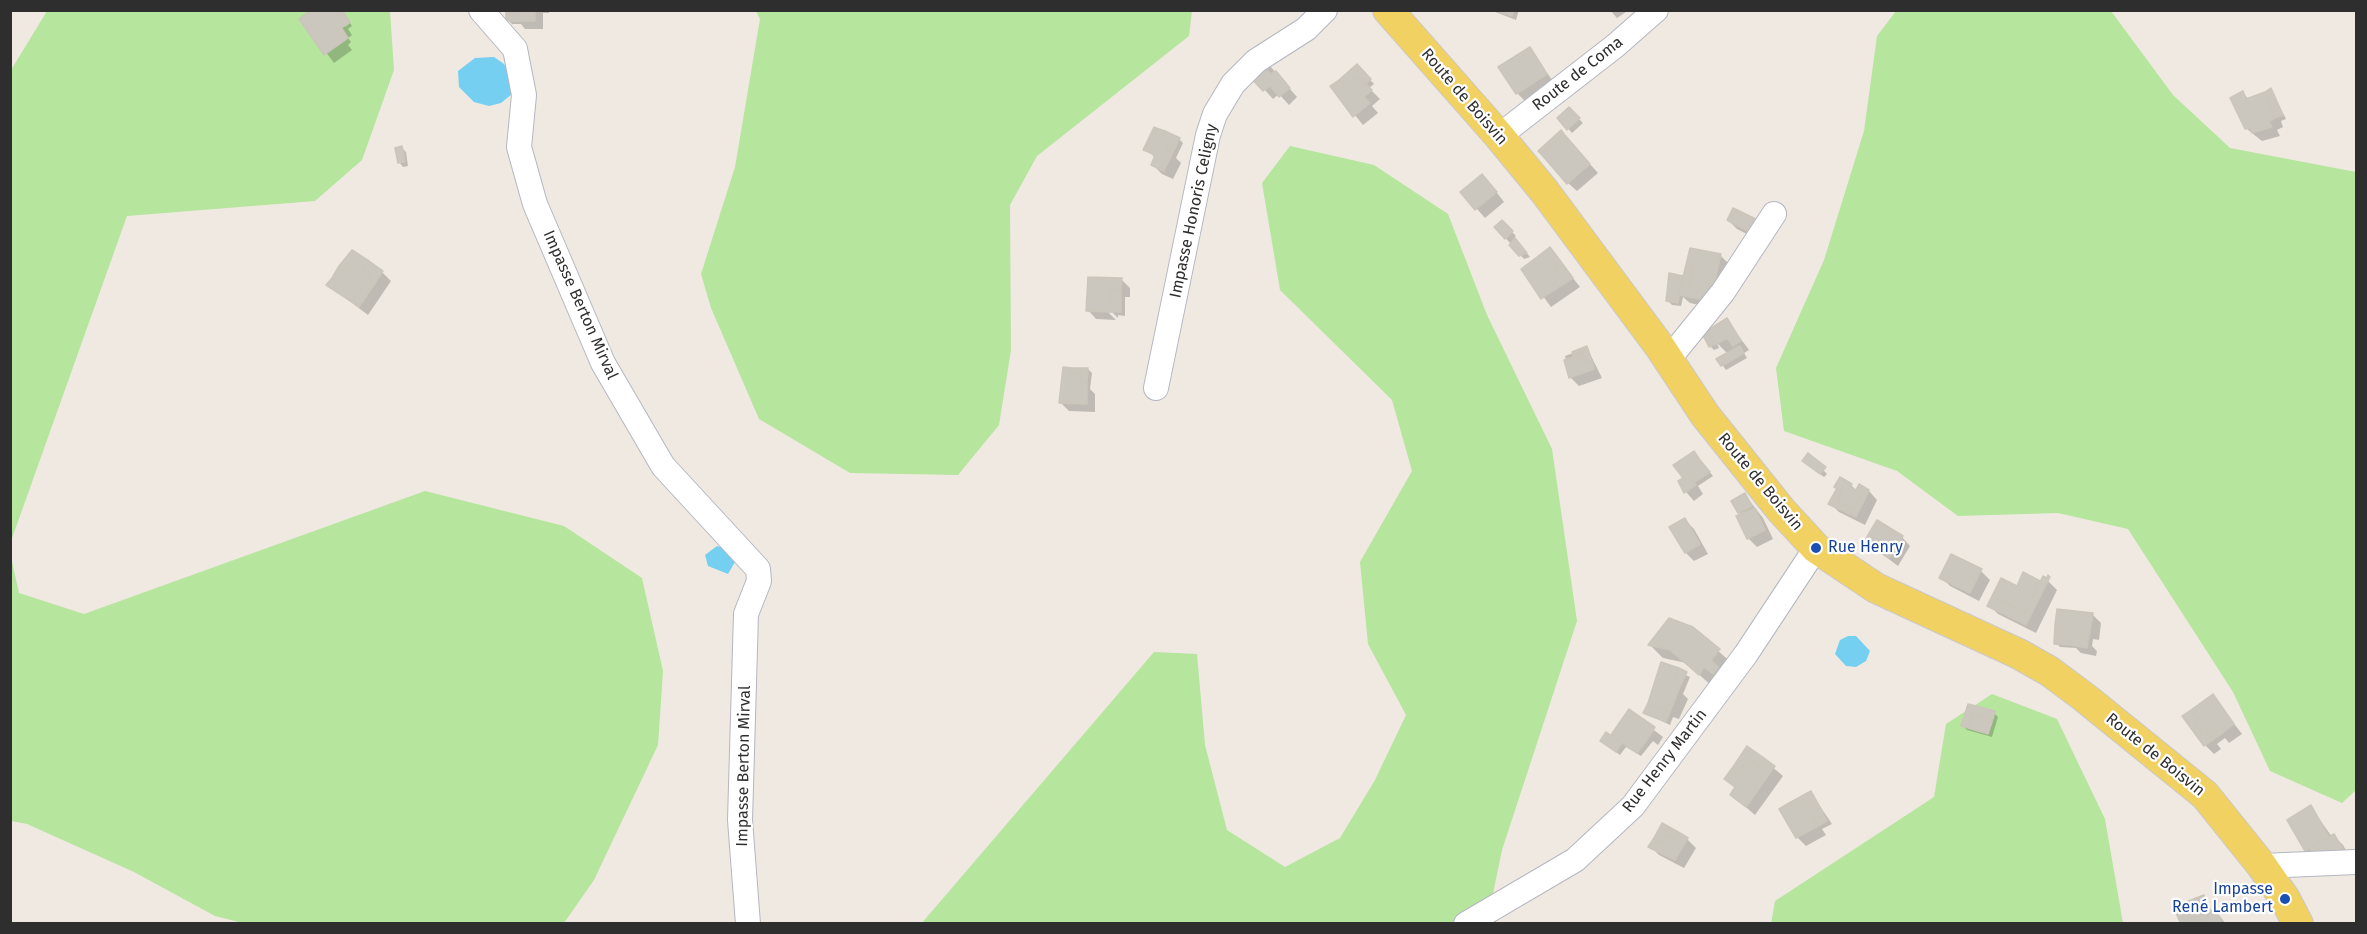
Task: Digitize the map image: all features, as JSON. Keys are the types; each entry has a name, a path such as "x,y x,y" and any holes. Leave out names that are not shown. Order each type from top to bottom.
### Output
{"main road":[{"name":"Route de Boisvin","path":"1388,10 1545,192 1668,360 1705,415 1781,510 1816,548 1876,588 2019,654 2049,671 2205,795 2262,866 2285,899 2298,924"}],"street":[{"name":"Impasse Berton Mirval","path":"481,10 514,49 524,95 519,147 536,204 603,363 663,466 758,569 759,581 746,614 740,820 748,924"},
{"name":"Impasse Honoris Celigny","path":"1156,388 1208,135 1215,114 1233,84 1256,61 1306,29 1325,10"},
{"name":"Route de Coma","path":"1499,136 1615,46 1656,10"},
{"path":"1668,360 1723,292 1774,214"},
{"name":"Rue Henry Martin","path":"1466,924 1575,860 1633,806 1746,654 1816,548"},
{"path":"2262,866 2356,862"}],"green space":[{"path":"47,11 390,11 394,70 362,160 315,201 127,216 11,541 11,70"},
{"path":"756,11 1192,11 1189,36 1037,156 1010,205 1011,350 999,425 958,475 850,473 759,419 711,308 701,274 735,167 760,19"},
{"path":"1896,11 2111,11 2173,95 2230,148 2356,172 2356,790 2342,803 2270,771 2233,692 2128,529 2058,513 1958,516 1897,471 1784,431 1776,368 1824,260 1864,131 1877,36"},
{"path":"1290,146 1374,165 1448,214 1487,315 1552,449 1577,621 1502,850 1487,923 921,924 1154,652 1197,654 1205,745 1227,830 1285,867 1340,838 1375,780 1406,715 1368,644 1360,562 1412,471 1392,400 1280,290 1262,183"},
{"path":"425,491 564,526 642,578 663,671 658,745 594,880 564,923 243,923 215,916 134,872 27,824 11,821 11,557 19,593 84,614"},
{"path":"1992,694 2057,719 2105,819 2123,923 1771,924 1775,901 1934,797 1946,724"}],"water":[{"path":"494,57 504,64 511,76 512,94 501,103 489,106 474,102 459,87 458,71 475,58"},
{"path":"717,546 731,550 735,562 728,574 708,566 705,555"},
{"path":"1848,636 1856,636 1870,651 1866,661 1856,667 1846,666 1835,654 1840,640"}],"building":[{"path":"311,10 334,10 344,26 337,30 344,41 324,55 299,19"},
{"path":"334,10 342,10 350,22 344,26"},
{"path":"506,10 515,10 515,21 506,21"},
{"path":"515,10 535,10 535,21 515,21"},
{"path":"1493,10 1514,10 1512,16"},
{"path":"341,27 348,38 344,41 337,30"},
{"path":"1530,47 1547,74 1516,94 1498,67"},
{"path":"1357,64 1371,79 1365,85 1358,76 1345,86 1339,80"},
{"path":"1265,68 1271,74 1276,71 1290,88 1279,97 1270,86 1263,91 1252,79"},
{"path":"1358,76 1372,90 1364,97 1370,103 1353,117 1330,86 1339,80 1345,86"},
{"path":"2271,88 2283,115 2275,118 2265,92"},
{"path":"2243,91 2246,99 2265,92 2275,118 2269,121 2272,127 2252,133 2250,128 2245,129 2230,98"},
{"path":"1569,107 1580,118 1567,130 1557,118"},
{"path":"1154,127 1156,128 1146,151 1143,150"},
{"path":"1156,128 1165,131 1162,139 1169,142 1166,150 1173,153 1164,171 1151,165 1155,155 1146,151"},
{"path":"1561,130 1564,134 1541,154 1538,151"},
{"path":"1165,131 1180,138 1173,153 1166,150 1169,142 1162,139"},
{"path":"1564,134 1590,164 1567,184 1541,154"},
{"path":"402,146 405,162 398,163 395,148"},
{"path":"1482,174 1497,192 1475,210 1460,192"},
{"path":"1733,208 1760,221 1753,234 1727,220"},
{"path":"1502,220 1513,231 1505,239 1494,227"},
{"path":"1515,238 1527,253 1519,256 1509,245"},
{"path":"1550,247 1573,278 1565,283 1550,259 1538,267 1533,260"},
{"path":"1690,248 1721,254 1710,301 1679,295 1681,285 1689,286 1693,266 1686,265"},
{"path":"352,250 369,261 363,269 371,274 352,302 326,285 332,278 338,283 346,271 339,266"},
{"path":"1550,259 1565,283 1541,299 1521,269 1533,260 1538,267"},
{"path":"369,261 383,271 359,307 352,302 371,274 363,269"},
{"path":"1686,265 1693,266 1689,286 1681,285"},
{"path":"339,266 346,271 338,283 332,278"},
{"path":"1669,273 1683,276 1678,303 1666,301"},
{"path":"1088,277 1122,278 1121,289 1110,289 1110,312 1086,311"},
{"path":"1110,289 1121,289 1121,312 1110,312"},
{"path":"1727,318 1741,341 1733,346 1727,338 1716,344 1713,337 1706,341 1702,334"},
{"path":"1713,337 1716,344 1709,347 1706,341"},
{"path":"1587,346 1588,349 1573,356 1572,352"},
{"path":"1740,346 1744,353 1727,363 1723,355"},
{"path":"1588,349 1592,361 1585,362 1583,354 1574,358"},
{"path":"1583,354 1585,362 1592,361 1594,369 1569,378 1564,360"},
{"path":"1723,355 1727,363 1721,366 1716,359"},
{"path":"1063,367 1072,368 1071,373 1081,374 1081,382 1087,383 1087,404 1059,403"},
{"path":"1072,368 1088,368 1087,383 1081,382 1081,374 1071,373"},
{"path":"1694,451 1700,460 1691,465 1695,470 1689,475 1696,485 1684,493 1678,481 1683,478 1673,465"},
{"path":"1808,453 1826,467 1820,474 1802,461"},
{"path":"1700,460 1710,472 1694,482 1689,475 1695,470 1691,465"},
{"path":"1840,477 1852,484 1850,487 1856,490 1859,484 1869,490 1867,495 1862,492 1854,509 1838,501 1842,491 1834,487"},
{"path":"1837,488 1842,491 1838,501 1854,509 1862,492 1867,495 1856,517 1828,504"},
{"path":"1745,493 1752,506 1738,513 1731,501"},
{"path":"1755,508 1765,530 1747,539 1736,516"},
{"path":"1685,518 1700,544 1685,553 1669,527"},
{"path":"1877,520 1903,536 1889,558 1864,542"},
{"path":"1951,554 1982,569 1970,593 1939,578"},
{"path":"2023,572 2040,581 2025,612 1992,596 2001,578 2017,586"},
{"path":"2048,575 2050,577 2026,625 1987,606 1992,596 2025,612 2043,576 2047,578"},
{"path":"2057,609 2093,613 2090,632 2083,631 2081,639 2088,641 2087,648 2071,645 2071,637 2063,636 2063,626 2055,625"},
{"path":"1669,618 1693,627 1720,649 1711,660 1718,667 1713,674 1704,667 1699,675 1670,650 1648,645"},
{"path":"2055,625 2063,626 2063,636 2071,637 2071,645 2054,644"},
{"path":"2083,631 2090,632 2088,641 2081,639"},
{"path":"1661,662 1679,668 1672,686 1679,689 1670,712 1648,703"},
{"path":"1679,668 1687,672 1679,689 1672,686"},
{"path":"2213,694 2234,724 2220,735 2214,727 2207,732 2213,740 2204,746 2198,738 2202,734 2195,724 2199,720 2191,710"},
{"path":"1648,703 1670,712 1666,722 1643,713"},
{"path":"1968,704 1995,711 1993,719 1973,713 1968,728 1961,726"},
{"path":"1629,709 1655,727 1649,737 1640,731 1628,747 1611,735"},
{"path":"2191,710 2199,720 2195,724 2202,734 2198,738 2182,716"},
{"path":"1973,713 1993,719 1988,734 1968,728"},
{"path":"2214,727 2220,735 2213,740 2207,732"},
{"path":"1640,731 1649,737 1637,753 1628,747"},
{"path":"1606,732 1622,743 1616,752 1600,741"},
{"path":"1747,746 1764,758 1759,766 1749,758 1739,771 1733,767"},
{"path":"1749,758 1759,766 1764,758 1775,766 1746,807 1730,795 1735,787 1724,779 1733,767 1739,771"},
{"path":"1811,791 1820,807 1815,810 1809,800 1792,810 1789,803"},
{"path":"1809,800 1815,810 1820,807 1824,815 1814,819 1818,826 1796,838 1779,809 1789,803 1792,810"},
{"path":"2311,805 2329,837 2305,851 2287,820"},
{"path":"1824,815 1827,821 1818,826 1814,819"},
{"path":"1662,823 1680,833 1675,840 1665,835 1662,842 1654,838"},
{"path":"1680,833 1688,838 1675,860 1648,847 1654,838 1662,842 1665,835 1675,840"},
{"path":"2334,834 2343,849 2315,859 2310,848"},
{"path":"2204,895 2208,905 2200,907 2196,898"},
{"path":"2196,898 2200,907 2204,906 2207,912 2215,909 2222,922 2181,924 2173,907"}],"place":[{"name":"Rue Henry","path":"1816,548"},
{"name":"Impasse René Lambert","path":"2285,899"}]}
